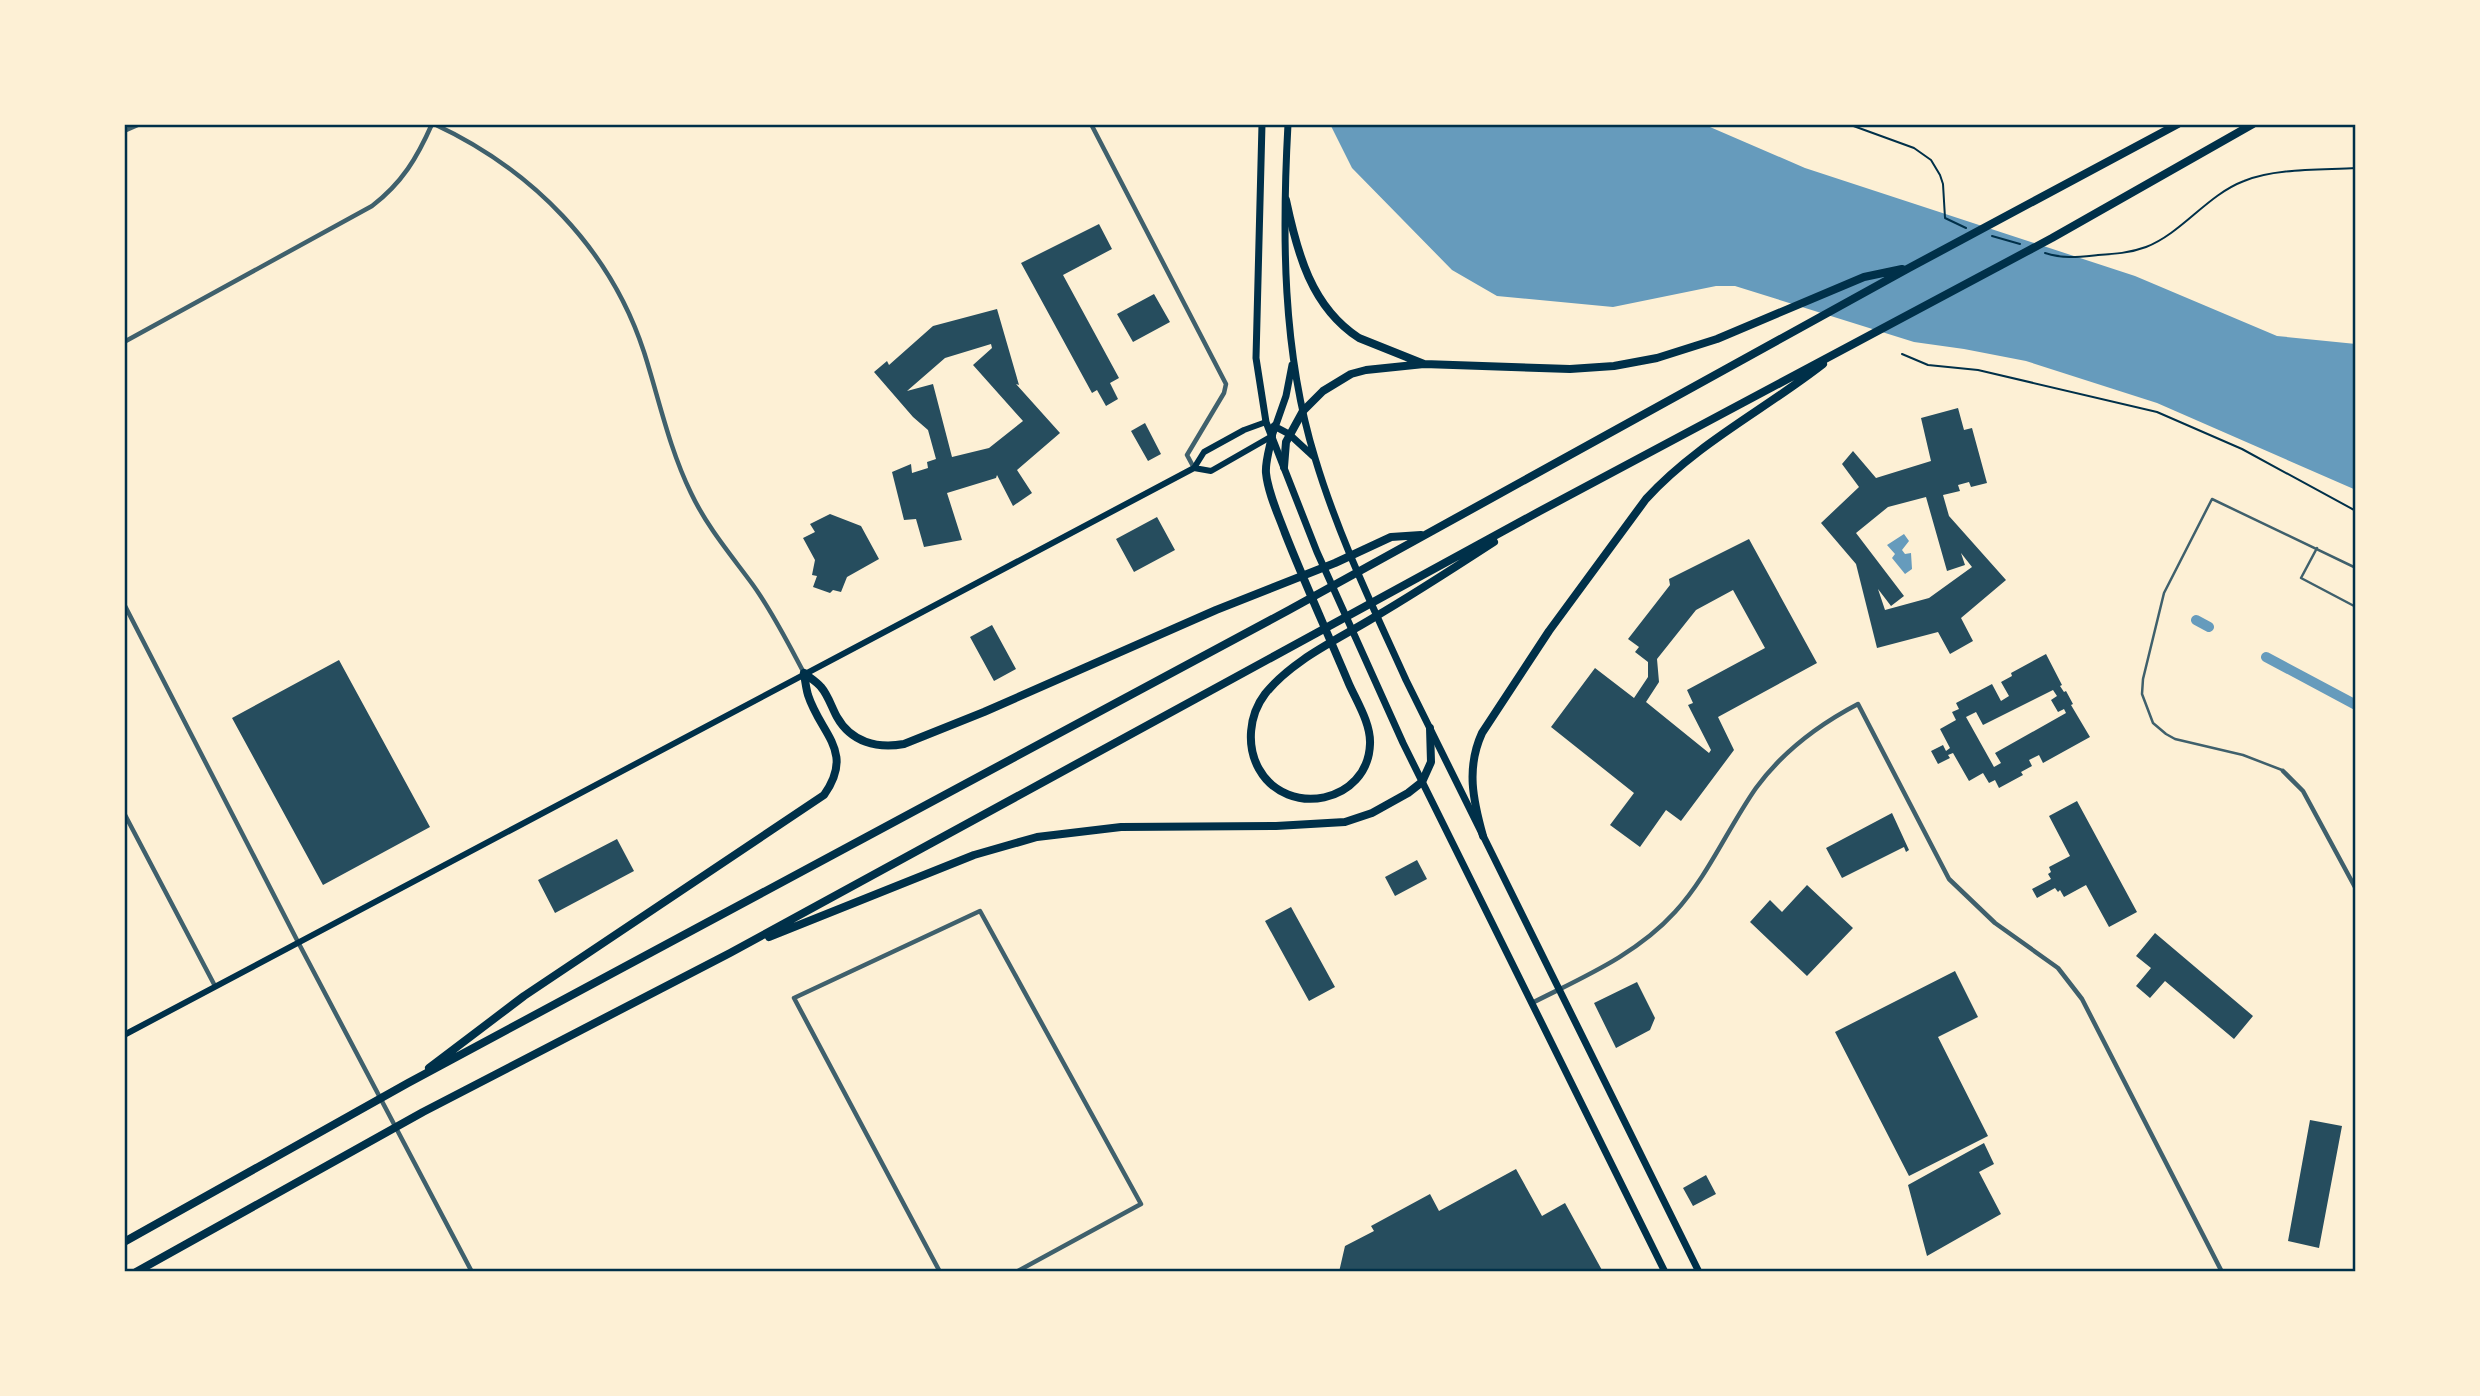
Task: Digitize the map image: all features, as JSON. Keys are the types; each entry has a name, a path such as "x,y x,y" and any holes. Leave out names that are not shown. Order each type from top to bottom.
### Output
{"highway":[{"path":"124,1242 408,1083 1289,610 1909,268 2178,124"},
{"path":"136,1272 423,1112 730,953 1540,511 2052,238 2253,124"},
{"path":"1286,200 1296,248 1305,271 1324,304 1359,338 1424,364"},
{"path":"1284,467 1289,435 1303,411 1323,391 1350,374 1424,364 1570,369 1614,366 1657,358 1717,339 1864,277 1909,268"},
{"path":"1483,836 1472,788 1472,760 1476,746 1543,640 1597,565 1646,499 1672,473 1704,447 1802,381 1841,350"},
{"path":"1272,436 1265,471 1272,496 1294,556 1369,732 1370,746 1365,766 1351,785 1333,796 1302,800 1286,794 1267,781 1255,760 1251,734 1257,709 1265,695 1290,670 1315,653 1419,591 1540,511"},
{"path":"804,673 822,688 839,720 852,736 876,745 904,744 1391,537 1423,535"},
{"path":"408,1083 524,996 824,795 836,772 838,758 831,738 808,696 804,673"},
{"path":"730,953 974,855 1037,837 1121,827 1276,826 1345,821 1372,813 1422,782 1431,762 1430,728"}],"main road":[{"path":"1262,124 1256,358 1266,422 1338,599 1422,782 1665,1272"},
{"path":"1288,124 1285,235 1294,354 1303,411 1315,458 1343,540 1430,728 1699,1272"},
{"path":"1194,468 1212,471 1272,436 1286,396 1294,354"},
{"path":"124,1035 1194,468 1203,452 1244,430 1266,422 1289,435 1315,458"}],"street":[{"path":"124,131 140,124"},
{"path":"124,342 372,206 400,182 412,166 433,124 487,152 534,187 573,227 600,261 634,325 667,434 691,494 708,523 766,604 804,673"},
{"path":"1091,124 1226,384 1224,393 1187,455 1194,468"},
{"path":"124,604 472,1272"},
{"path":"1531,1003 1617,959 1658,929 1691,892 1756,788 1771,769 1807,735 1858,704 1949,879 1995,923 2059,969 2082,999 2222,1272"},
{"path":"2283,771 2303,791 2356,889"},
{"path":"124,813 215,986"},
{"path":"940,1272 794,998 980,911 1141,1204 1016,1272"}],"lane":[{"path":"2283,771 2243,755 2175,739 2153,723 2142,694 2143,679 2164,593 2212,499 2356,568"},
{"path":"2317,548 2301,578 2356,607"}],"path":[{"path":"1848,124 1922,152 1940,174 1945,218 1973,230"},
{"path":"2035,249 2069,258 2146,247 2243,181 2273,174 2356,168"},
{"path":"1985,234 2023,246"},
{"path":"1902,354 1928,365 1978,370 2157,412 2242,449 2356,511"}],"water":[{"path":"1330,124 1703,124 1805,168 2135,276 2277,336 2356,344 2356,490 2157,403 2026,361 1914,342 1735,286 1716,286 1613,307 1497,296 1452,270 1352,168"},
{"path":"1904,534 1909,541 1902,550 1905,554 1911,553 1912,569 1905,574 1892,558 1895,554 1887,545"}],"building":[{"path":"1099,224 1112,249 1063,275 1119,378 1110,383 1118,399 1106,406 1097,390 1092,393 1021,263"},
{"path":"1154,294 1170,322 1133,342 1117,314"},
{"path":"997,309 1019,385 1016,384 1060,433 1017,470 1032,493 1013,506 997,475 996,478 947,493 962,540 924,547 916,519 904,520 892,472 911,464 912,473 928,468 927,462 936,459 928,430 913,417 874,372 887,361 889,365 933,326","holes":["991,344 992,348 973,365 1023,421 989,448 952,457 933,384 907,391 945,358"]},
{"path":"1958,408 1964,430 1972,428 1987,483 1971,487 1969,482 1958,485 1960,491 1943,495 1949,516 2006,580 1961,618 1973,641 1950,654 1938,632 1877,648 1856,564 1821,523 1859,487 1842,464 1853,451 1876,478 1931,461 1921,418","holes":["1926,497 1947,571 1965,565 1961,553 1972,567 1929,598 1885,610 1878,589 1891,606 1904,596 1856,533 1888,507"]},
{"path":"1145,423 1161,454 1148,461 1131,431"},
{"path":"830,514 861,526 879,559 847,577 841,592 833,590 830,593 813,587 817,576 812,575 815,560 803,538 815,532 810,524"},
{"path":"1157,517 1175,550 1134,572 1116,539"},
{"path":"1749,539 1817,663 1718,717 1734,750 1681,821 1666,810 1640,847 1610,825 1634,793 1551,727 1595,668 1634,698 1648,677 1648,662 1635,652 1639,647 1628,639 1670,585 1669,579","holes":["1733,590 1765,648 1687,690 1693,703 1688,705 1711,750 1709,753 1646,702 1659,682 1657,659 1696,610"]},
{"path":"992,625 1016,669 994,681 970,637"},
{"path":"2046,654 2062,685 2060,686 2066,691 2090,737 2043,763 2039,755 2029,760 2032,766 2021,772 2023,775 1999,788 1995,780 1989,783 1983,773 1969,781 1953,753 1948,755 1950,758 1938,764 1931,751 1943,745 1946,751 1950,748 1940,729 1956,720 1952,712 1959,709 1956,703 1992,684 2001,701 2009,696 2001,682 2012,676 2011,673","holes":["2053,690 2057,696 2051,700 2058,712 2064,709 2066,713 1995,753 2001,763 1994,767 1966,717 1976,712 1983,725"]},
{"path":"339,660 430,827 323,885 232,718"},
{"path":"2077,801 2137,912 2109,927 2086,885 2064,897 2060,890 2058,892 2055,888 2037,898 2032,889 2051,879 2048,874 2051,872 2049,867 2070,856 2049,816"},
{"path":"1892,813 1909,850 1906,852 1904,847 1842,878 1826,848"},
{"path":"617,839 634,871 555,913 538,880"},
{"path":"1417,860 1427,879 1395,896 1385,877"},
{"path":"1807,885 1853,928 1807,976 1750,922 1770,900 1782,912"},
{"path":"1291,907 1335,987 1309,1001 1265,921"},
{"path":"2155,933 2253,1016 2234,1039 2165,981 2150,998 2136,986 2151,968 2136,956"},
{"path":"1955,971 1978,1017 1938,1037 1988,1136 1909,1176 1835,1032"},
{"path":"1637,982 1655,1018 1650,1030 1616,1048 1594,1003"},
{"path":"2310,1120 2342,1126 2319,1248 2288,1241"},
{"path":"1984,1143 1994,1164 1979,1172 2001,1214 1927,1256 1908,1185"},
{"path":"1516,1169 1542,1216 1565,1203 1603,1272 1339,1272 1345,1246 1374,1231 1371,1226 1430,1194 1439,1211"},
{"path":"1706,1175 1716,1194 1693,1206 1683,1188"}],"waterway":[{"path":"2196,620 2209,627"},
{"path":"2266,657 2356,705"}]}
